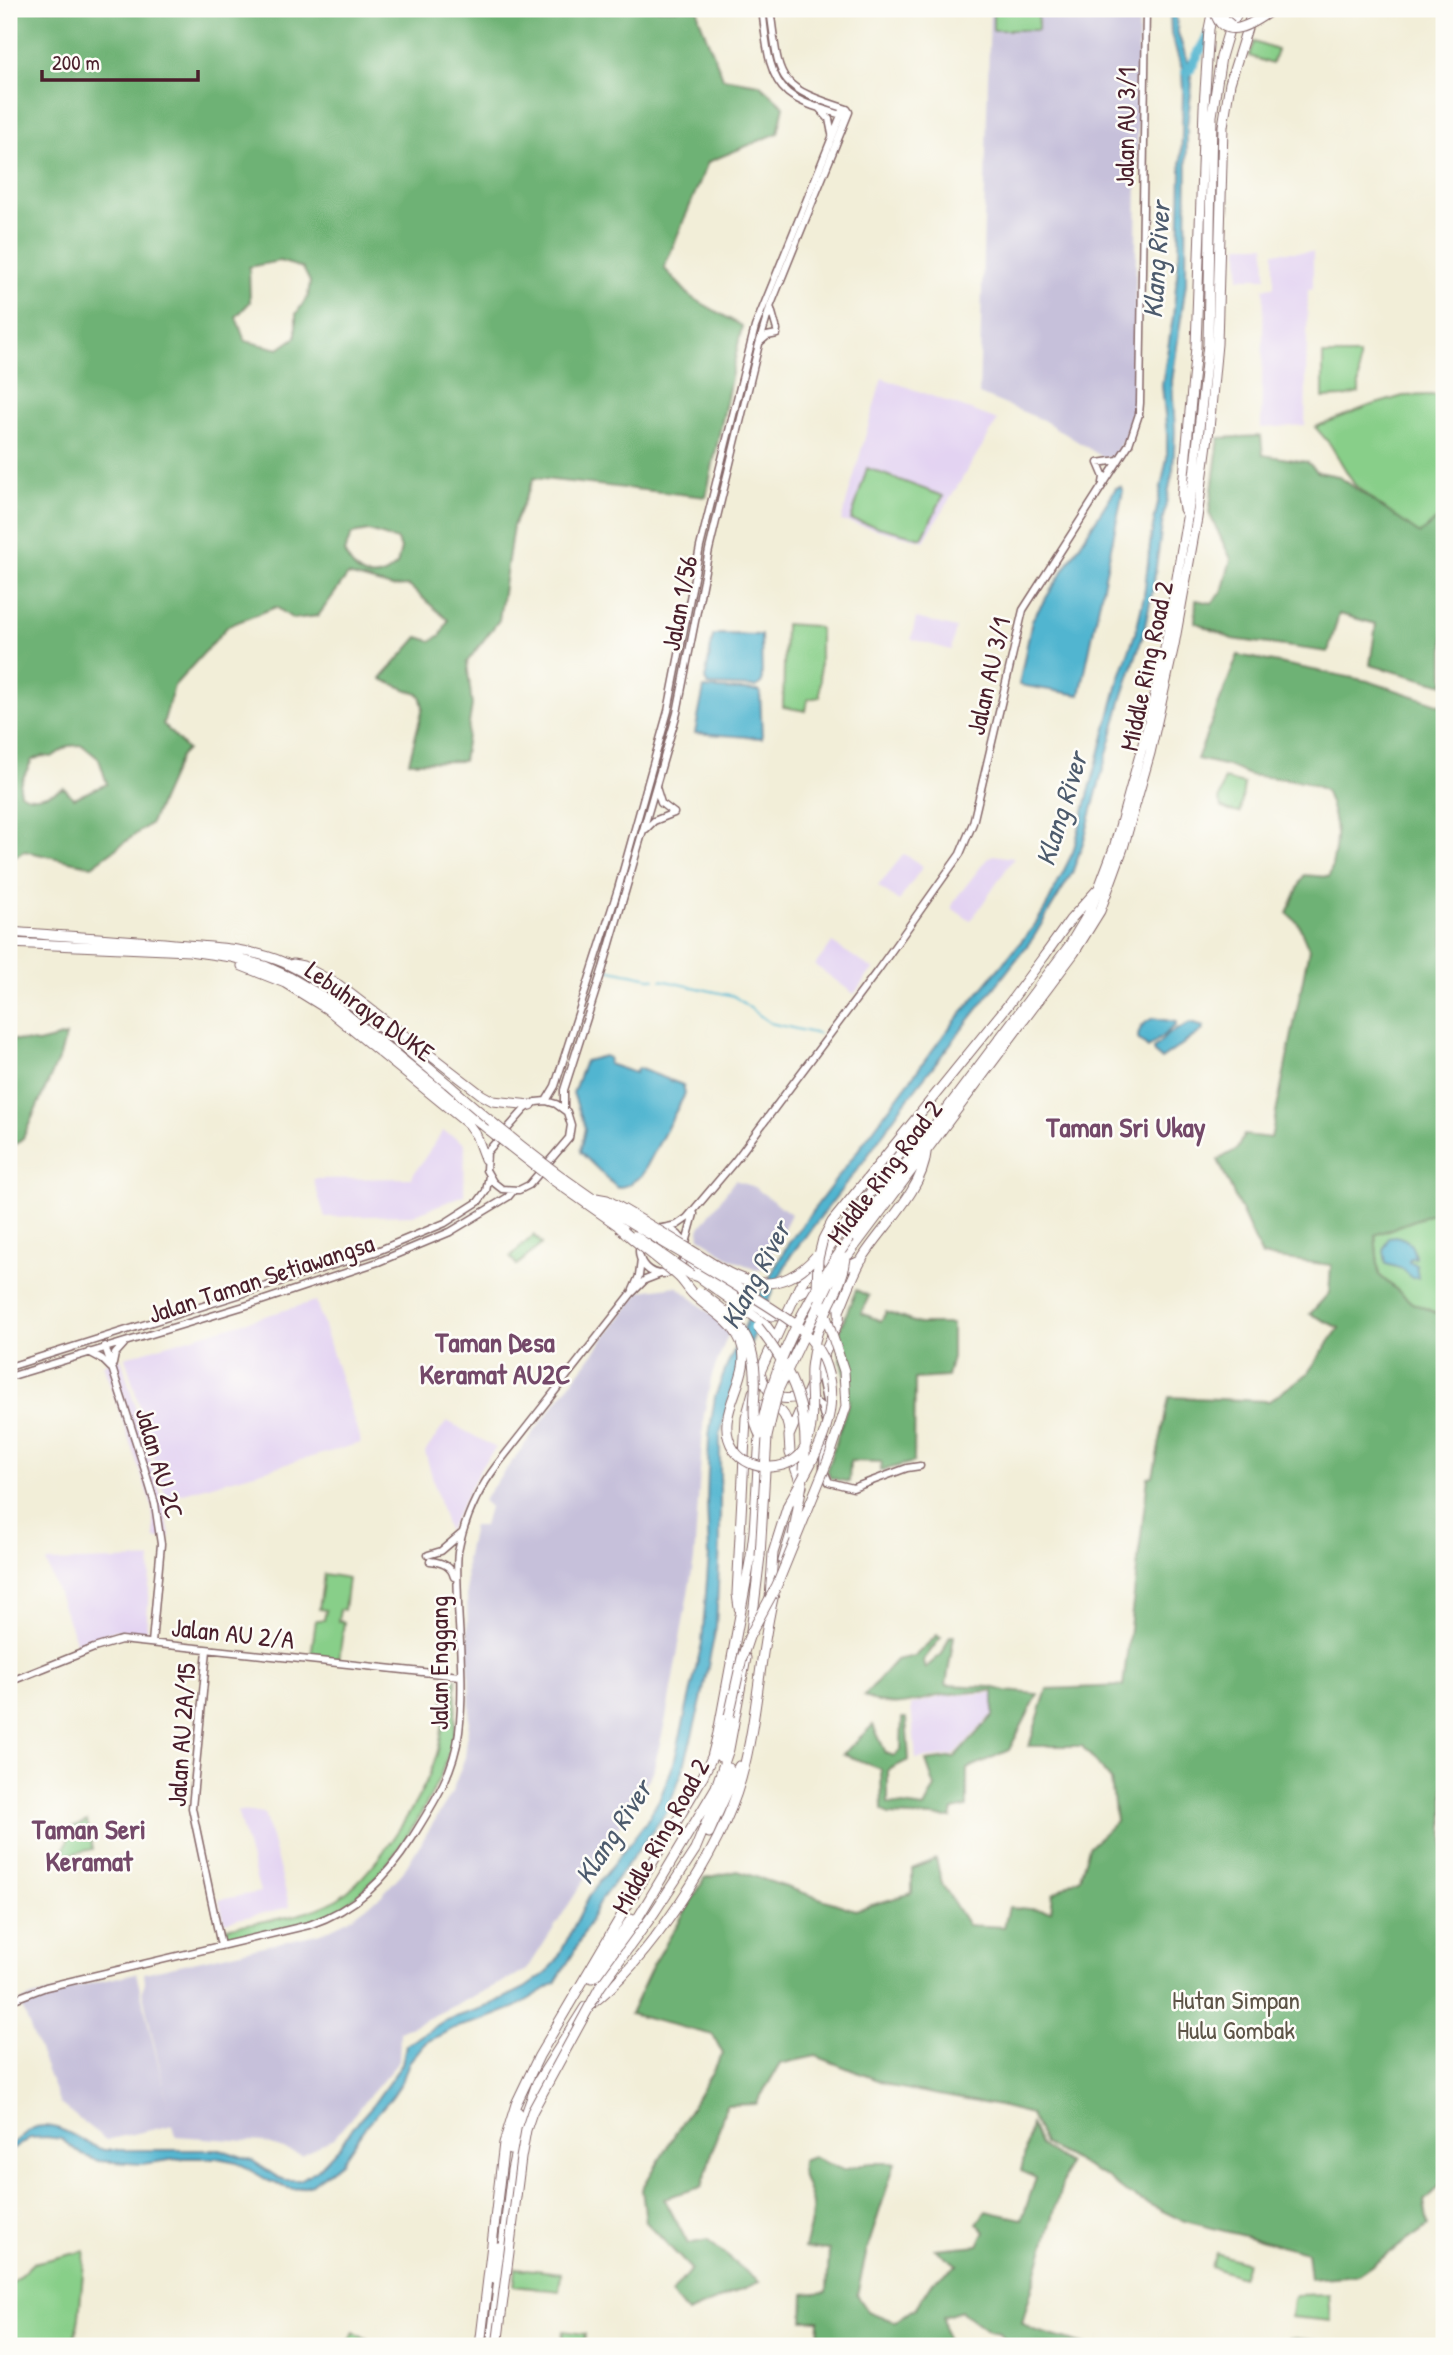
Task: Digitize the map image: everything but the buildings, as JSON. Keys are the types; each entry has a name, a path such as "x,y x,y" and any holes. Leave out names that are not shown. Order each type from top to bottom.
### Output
{"highway":[{"path":"1213,9 1218,21 1234,29 1242,29 1273,9"},
{"path":"1188,516 1182,497 1196,346 1206,71 1213,9"},
{"path":"1222,9 1224,19 1234,29"},
{"name":"Middle Ring Road 2","path":"480,2346 504,2143 525,2081 712,1757 755,1556 760,1435 770,1388 820,1283 850,1238 1069,946 1091,909 1102,883 1148,726 1166,644 1188,516 1208,344 1212,116 1221,57 1239,9"},
{"name":"Middle Ring Road 2","path":"489,2346 512,2170 521,2127 537,2083 716,1787 729,1749 752,1622 755,1556 767,1437 774,1402 788,1366 828,1285 846,1258 1089,930 1111,887 1150,753 1174,645 1201,497 1217,344 1223,127 1230,83 1253,9"},
{"path":"489,2346 504,2178 519,2109 591,1979 660,1872 711,1784 722,1752 734,1690 746,1648 777,1585 830,1455 846,1407 845,1371 817,1289 817,1267 823,1239 832,1222 992,1026 1070,920 1102,883"},
{"name":"Lebuhraya DUKE","path":"9,932 251,952 284,963 335,993 497,1127 591,1198"},
{"name":"Lebuhraya DUKE","path":"9,943 189,951 231,957 264,966 330,1001 489,1130 619,1227"},
{"path":"189,951 262,972 327,1009 468,1124 480,1142 485,1159"},
{"path":"284,963 303,966 339,985 482,1095 493,1101 531,1105"},
{"path":"740,1620 737,1594 746,1418 760,1372 800,1285 902,1151 945,1110"},
{"path":"789,1436 862,1260 918,1181 925,1164 926,1152"},
{"path":"591,1198 607,1200 723,1270 753,1282 767,1283 794,1276 807,1268 842,1229"},
{"path":"581,2014 604,1995 668,1920 722,1826 740,1781 757,1702 773,1553 788,1505 825,1434 832,1396 826,1366 820,1353 797,1325 591,1198"},
{"path":"619,1227 646,1242 747,1316 770,1342 785,1365 798,1394 805,1427 806,1449 791,1551"},
{"path":"619,1227 681,1279 716,1304 746,1335 755,1360 753,1422 760,1435"},
{"path":"685,1249 697,1269 738,1301"},
{"path":"828,1249 827,1261 832,1269 843,1269 862,1260"},
{"path":"681,1279 692,1293 729,1324 740,1340 743,1371 727,1420 728,1436 733,1449 748,1462 761,1466 778,1466 796,1457 810,1438 813,1411 811,1367 816,1340 820,1325 844,1276 846,1258"},
{"path":"666,1273 688,1272 699,1277 768,1320 775,1338"},
{"path":"795,1296 806,1289 822,1288 831,1293 840,1309"},
{"path":"768,1320 786,1315"},
{"path":"760,1372 767,1391 773,1396 782,1399 805,1396"},
{"path":"746,1418 761,1405 777,1408 786,1416 790,1453 803,1490 768,1618"},
{"path":"695,1850 721,1792 730,1765 729,1749"},
{"path":"497,2346 521,2158 532,2112 600,1987 709,1833 730,1791 738,1767 745,1760"}],"main road":[{"path":"762,9 777,80 787,92 815,106 845,112"},
{"path":"770,9 777,57 783,76 796,90 845,112"},
{"name":"Jalan AU 3/1","path":"663,1228 677,1225 687,1218 735,1161 878,970 960,854 972,823 1023,610 1129,444 1137,424 1140,403 1146,9"},
{"path":"815,106 829,119 833,136"},
{"name":"Jalan 1/56","path":"546,1101 555,1086 652,772 668,711 700,547 755,327 845,112"},
{"name":"Jalan 1/56","path":"564,1109 564,1090 603,968 677,713 709,550 759,344 770,307 845,112"},
{"path":"759,344 767,336 777,332 770,307"},
{"path":"1103,485 1104,477 1098,463 1119,460"},
{"path":"641,836 654,821 674,813 660,803 656,786"},
{"path":"513,1191 497,1186 489,1175 485,1159 491,1146 531,1105 546,1101 564,1109"},
{"name":"Jalan Taman Setiawangsa","path":"9,1377 261,1301 378,1262 450,1233 508,1197 513,1191 529,1185 566,1142 571,1125 564,1109"},
{"name":"Jalan Taman Setiawangsa","path":"9,1367 356,1259 445,1223 478,1202 486,1191 489,1175"},
{"name":"Jalan AU 3/1","path":"685,1249 696,1209"},
{"path":"663,1228 675,1232 685,1249 680,1265 666,1273 649,1269 641,1258 640,1251 644,1237 649,1232 663,1228"},
{"name":"Jalan Enggang","path":"631,1294 639,1276 641,1258"},
{"name":"Jalan Enggang","path":"9,2001 46,1987 221,1947 326,1919 362,1898 384,1877 431,1808 448,1774 458,1733 460,1676 457,1560 462,1533 479,1492 490,1474 631,1294 645,1280 666,1273"},
{"name":"Jalan AU 2C","path":"102,1338 155,1504 162,1544 152,1643"},
{"path":"112,1369 115,1354 126,1342"},
{"path":"89,1352 112,1369"},
{"path":"818,1366 826,1398 827,1426 823,1469 829,1482 853,1488 907,1468 920,1466"},
{"path":"805,1396 821,1406 827,1426"},
{"path":"458,1588 453,1571 429,1558 462,1533"},
{"name":"Jalan AU 2/A","path":"9,1682 114,1641 460,1676"},
{"name":"Jalan AU 2A/15","path":"207,1650 191,1808 221,1947"}],"shaded area":[{"path":"990,9 1139,9 1134,411 1124,439 1113,457 1104,458 1043,420 979,394"},
{"path":"1239,245 1265,245 1266,278 1239,278"},
{"path":"1274,252 1313,252 1313,289 1308,290 1305,425 1261,428 1264,288 1274,287"},
{"path":"882,378 998,420 924,541 841,521"},
{"path":"916,618 956,628 951,650 911,639"},
{"path":"904,854 923,866 899,901 878,886"},
{"path":"993,855 1014,858 969,920 952,906 987,859"},
{"path":"832,943 873,969 854,994 815,965"},
{"path":"443,1131 465,1143 464,1195 413,1215 325,1217 313,1179 411,1178"},
{"path":"735,1180 754,1187 791,1214 764,1269 756,1270 728,1257 700,1237 699,1229"},
{"path":"677,1286 730,1330 712,1375 704,1414 694,1560 666,1718 653,1772 527,1970 400,2032 399,2061 334,2138 302,2155 262,2142 176,2136 173,2125 106,2140 60,2104 20,2002 136,1973 168,2105 142,1990 145,1983 144,1973 321,1933 348,1920 381,1896 403,1872 451,1794 465,1757 470,1711 466,1560 473,1526 484,1526 489,1507 483,1500 640,1291"},
{"path":"316,1301 361,1443 166,1498 125,1357"},
{"path":"121,1358 164,1506 170,1537 155,1539 152,1506 103,1364"},
{"path":"447,1421 496,1448 482,1465 448,1532 425,1452"},
{"path":"151,1559 146,1633 115,1630 77,1644 46,1562"},
{"path":"993,1693 992,1714 954,1755 916,1759 911,1705 946,1696"},
{"path":"237,1811 264,1813 290,1907 224,1922 219,1900 260,1892"}],"green space":[{"path":"9,9 698,9 699,18 723,78 759,84 784,106 778,133 708,162 664,268 691,297 742,326 706,497 534,478 513,526 499,620 467,662 472,705 463,761 409,762 423,707 420,695 381,679 418,637 431,641 441,635 448,620 409,586 392,587 348,575 318,616 293,619 276,607 228,626 174,686 163,724 187,750 180,757 151,823 92,866 24,851 9,861","holes":["279,261 303,268 310,282 308,296 296,314 296,337 279,349 245,341 236,317 250,302 249,267","369,531 397,540 401,548 397,565 386,573 375,576 358,571 344,552 352,534","82,745 99,759 107,784 74,798 64,788 36,797 20,793 20,784 32,760 42,756 52,757 68,746"]},
{"path":"993,9 1038,9 1038,30 993,30"},
{"path":"1254,42 1277,50 1272,64 1249,56"},
{"path":"1323,355 1359,355 1359,393 1323,398"},
{"path":"1403,396 1444,396 1444,557 1354,484 1330,444 1315,427"},
{"path":"1261,436 1263,455 1307,462 1318,472 1338,476 1420,534 1444,513 1444,685 1370,665 1376,624 1339,614 1328,652 1232,639 1195,622 1196,600 1212,603 1222,592 1231,559 1209,513 1219,438"},
{"path":"867,468 943,496 922,538 851,520"},
{"path":"785,624 815,626 820,629 820,697 808,699 806,711 783,707"},
{"name":"Hutan Simpan Hulu Gombak","path":"1238,655 1368,681 1444,706 1444,1209 1375,1235 1379,1275 1412,1303 1444,1316 1444,2181 1424,2201 1428,2226 1358,2275 1310,2279 1307,2252 1181,2220 1128,2194 1106,2177 1044,2144 1031,2114 895,2087 816,2056 780,2064 756,2104 726,2105 702,2187 664,2198 688,2244 707,2240 759,2282 687,2313 671,2294 691,2269 646,2222 642,2189 723,2054 713,2035 630,2014 652,1967 705,1878 738,1871 855,1910 912,1893 912,1869 936,1859 942,1884 968,1925 1004,1927 1009,1907 1051,1911 1053,1894 1080,1877 1089,1847 1116,1821 1111,1780 1082,1746 1029,1746 1047,1689 1123,1686 1148,1477 1153,1476 1169,1397 1269,1401 1307,1374 1339,1328 1310,1314 1329,1293 1331,1265 1262,1256 1218,1160 1237,1149 1244,1135 1271,1138 1309,949 1298,923 1287,913 1304,875 1329,877 1336,843 1333,813 1325,790 1303,781 1249,775 1228,766 1197,759"},
{"path":"1224,779 1244,784 1240,813 1221,807 1219,801"},
{"path":"66,1036 60,1056 23,1138 17,1144 9,1142 9,1039 38,1043"},
{"path":"1444,1209 1444,1316 1412,1303 1379,1275 1375,1234"},
{"path":"534,1235 542,1244 517,1265 510,1257"},
{"path":"856,1290 869,1296 861,1313 881,1321 886,1312 919,1324 952,1324 952,1357 947,1377 915,1379 914,1462 880,1471 881,1462 850,1461 849,1482 830,1478 827,1469 849,1401 837,1336"},
{"path":"324,1574 348,1578 344,1610 340,1610 338,1621 344,1622 339,1660 311,1656 316,1620 324,1620 326,1610 319,1609"},
{"path":"937,1635 941,1637 923,1661 925,1668 942,1654 950,1636 954,1636 946,1685 991,1687 1038,1694 1009,1750 967,1769 967,1807 953,1810 951,1818 889,1815 882,1810 881,1769 843,1754 873,1725 886,1753 894,1756 901,1749 902,1718 906,1718 909,1760 888,1770 888,1803 924,1808 935,1787 926,1761 955,1757 993,1715 993,1691 945,1695 900,1704 874,1701 864,1696 896,1660 915,1656"},
{"path":"445,1679 456,1679 454,1731 447,1759 410,1832 376,1877 340,1908 315,1920 228,1939 225,1928 295,1915 322,1907 349,1890 365,1874 395,1835 430,1772 439,1745"},
{"path":"87,1821 93,1849 62,1856 72,1828"},
{"path":"1031,2124 1040,2145 1068,2164 1022,2323 1034,2330 1087,2346 1010,2346 999,2333 988,2331 961,2311 943,2317 948,2346 818,2346 819,2320 803,2320 804,2294 827,2292 829,2250 804,2248 812,2212 802,2161 812,2157 843,2170 868,2163 895,2163 867,2250 857,2295 868,2311 895,2322 916,2307 932,2282 957,2265 935,2249 978,2245 985,2232 977,2223 986,2211 1022,2219 1036,2178 1021,2171"},
{"path":"85,2251 79,2317 73,2346 9,2346 9,2286 33,2263"},
{"path":"1216,2253 1247,2263 1242,2277 1211,2267"},
{"path":"516,2268 561,2273 559,2291 514,2286"},
{"path":"1329,2294 1331,2321 1291,2317 1296,2295"},
{"path":"563,2331 585,2334 584,2346 561,2346"},
{"path":"354,2332 375,2345 353,2346 348,2343"},
{"path":"1289,2338 1330,2342 1331,2346 1288,2346"}],"water":[{"path":"1170,9 1175,9 1178,33 1190,69 1192,85 1187,126 1186,283 1172,381 1175,431 1173,470 1143,635 1122,698 1084,840 1072,873 1033,938 902,1106 866,1158 791,1255 774,1287 732,1388 720,1435 720,1544 716,1627 683,1770 666,1813 600,1901 555,1983 516,2007 454,2028 426,2042 409,2062 402,2082 392,2097 365,2127 341,2162 312,2184 288,2188 269,2181 237,2162 217,2158 184,2158 142,2164 99,2161 82,2155 61,2139 46,2137 30,2138 9,2152 9,2146 31,2129 49,2126 104,2150 222,2150 251,2160 279,2178 300,2180 317,2170 372,2106 402,2064 406,2045 444,2021 488,2006 525,1988 546,1973 556,1962 589,1896 646,1822 660,1798 674,1763 702,1643 709,1555 709,1436 715,1397 726,1368 752,1310 788,1244 946,1032 1034,926 1073,852 1120,676 1136,631 1167,458 1162,385 1179,255 1183,92 1182,69 1171,34"},
{"path":"1121,487 1123,491 1080,695 1019,685 1032,620 1116,488"},
{"path":"761,635 762,682 756,687 708,685 705,680 713,636"},
{"path":"704,688 760,691 762,738 695,733"},
{"path":"1153,1018 1176,1022 1176,1025 1148,1048 1138,1039 1138,1035 1142,1026"},
{"path":"1190,1023 1204,1027 1203,1030 1161,1059 1154,1053 1153,1049 1168,1034"},
{"path":"604,1056 609,1058 608,1064 635,1073 638,1068 683,1085 685,1094 642,1175 628,1185 617,1188 580,1152 585,1128 573,1093 585,1061"},
{"path":"1389,1237 1404,1239 1411,1246 1415,1258 1410,1258 1409,1262 1416,1264 1418,1278 1412,1278 1403,1269 1386,1264 1384,1250"}],"waterway":[{"path":"1186,72 1210,32"},
{"path":"606,969 655,979"},
{"path":"661,980 734,996 770,1023 818,1034"}],"district":[{"name":"Taman Sri Ukay","path":"1126,1127"},
{"name":"Taman Desa Keramat AU2C","path":"495,1358"},
{"name":"Taman Seri Keramat","path":"89,1845"}],"water label":[{"name":"Klang River","path":"1156,260"},
{"name":"Klang River","path":"1061,809"},
{"name":"Klang River","path":"755,1275"},
{"name":"Klang River","path":"613,1832"}]}
